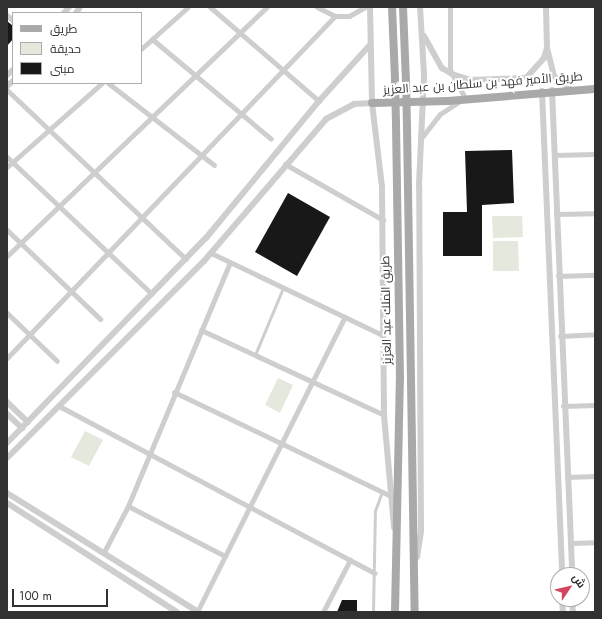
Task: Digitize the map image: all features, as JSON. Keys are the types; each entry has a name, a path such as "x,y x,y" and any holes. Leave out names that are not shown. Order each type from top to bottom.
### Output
{"main road":[{"name":"طريق الملك عبد العزيز","path":"392,7 396,123 400,379 398,555 395,612"},
{"path":"403,7 407,126 415,612"},
{"name":"طريق الأمير فهد بن سلطان بن عبد العزيز","path":"372,103 422,102 552,90 595,89"}],"street":[{"path":"142,48 188,7"},
{"path":"210,7 319,101"},
{"path":"7,256 267,7"},
{"path":"317,7 335,16 349,16 365,7"},
{"path":"370,7 372,103 383,220 382,335 384,415 398,555"},
{"path":"415,566 421,531 421,139 424,74 420,7"},
{"path":"421,139 428,125 465,98 452,74 450,7"},
{"path":"546,7 547,48 554,76 571,90"},
{"path":"7,358 335,16"},
{"path":"422,30 431,51 442,68 452,74 470,80 526,78 544,58 547,48"},
{"path":"152,39 271,139"},
{"path":"7,443 186,259 319,101 370,45"},
{"path":"7,167 101,84"},
{"path":"109,84 214,165"},
{"path":"7,90 186,259"},
{"path":"552,90 560,336 572,567"},
{"path":"542,91 562,567"},
{"path":"7,458 211,253 285,164 326,119 354,104 372,103"},
{"path":"554,155 595,154"},
{"path":"7,157 152,294"},
{"path":"285,164 383,220"},
{"path":"556,214 595,213"},
{"path":"7,230 100,319"},
{"path":"211,253 382,335"},
{"path":"104,552 128,506 174,392 230,262"},
{"path":"558,276 595,274"},
{"path":"7,313 57,361"},
{"path":"7,493 104,552 197,612 345,317"},
{"path":"201,330 384,415"},
{"path":"560,336 595,334"},
{"path":"174,392 281,445 391,496"},
{"path":"7,402 28,422"},
{"path":"563,406 595,405"},
{"path":"59,406 249,508 375,573"},
{"path":"7,414 22,428"},
{"path":"567,477 595,476"},
{"path":"7,503 177,612"},
{"path":"128,506 225,556"},
{"path":"571,543 595,542"},
{"path":"324,612 350,560"}],"lane":[{"path":"255,354 283,288"},
{"path":"373,612 375,573 375,510 382,492"}],"green space":[{"path":"492,216 522,216 523,237 493,238"},
{"path":"493,241 518,241 519,271 493,271"},
{"path":"278,378 293,385 280,413 265,405"},
{"path":"85,431 103,440 89,466 71,457"}],"building":[{"path":"7,21 12,25 12,40 7,46"},
{"path":"512,150 514,203 482,205 482,256 443,256 443,212 467,212 465,151"},
{"path":"288,193 330,217 297,276 255,252"},
{"path":"342,600 357,600 357,612 337,612"}]}
